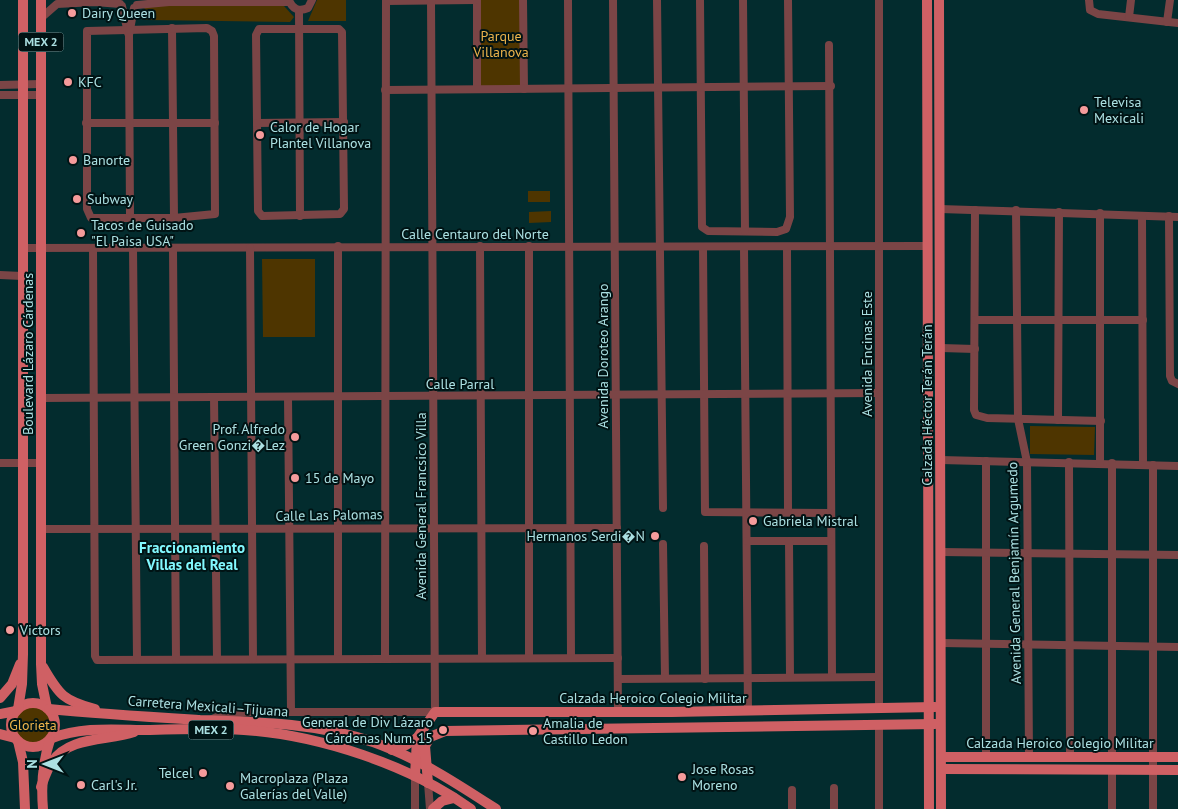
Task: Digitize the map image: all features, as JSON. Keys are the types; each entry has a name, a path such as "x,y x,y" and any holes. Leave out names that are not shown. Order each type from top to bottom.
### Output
{"main road":[{"name":"Boulevard Lázaro Cárdenas","path":"17,710 22,684 23,654 21,463 23,0"},
{"name":"Boulevard Lázaro Cárdenas","path":"40,0 42,664 48,708"},
{"name":"Calzada Héctor Terán Terán","path":"927,0 929,809"},
{"name":"Calzada Héctor Terán Terán","path":"939,0 942,809"},
{"path":"927,137 931,148 932,199 940,209"},
{"path":"927,246 933,252 937,263 937,296 940,310"},
{"path":"928,510 931,517 934,546 940,552"},
{"path":"0,698 12,684 23,654"},
{"name":"MEX 2","path":"42,664 57,689 68,701 115,714"},
{"path":"0,714 34,703 48,708 56,726 45,756 41,786 43,809"},
{"name":"Calzada Heroico Colegio Militar","path":"435,712 618,713 941,707"},
{"name":"Carretera Mexicali–Tijuana","path":"48,708 205,720 243,720 291,724 371,742 426,765 496,809"},
{"name":"MEX 2","path":"17,710 11,722 16,740 32,748 42,746 51,739"},
{"path":"392,750 406,745 417,738 435,712"},
{"path":"667,728 676,724 677,716 672,712"},
{"path":"693,728 690,722 692,717 703,712"},
{"path":"177,729 179,723 205,720"},
{"path":"428,783 426,765 427,741 440,731 941,724"},
{"name":"Carretera Mexicali–Tijuana","path":"51,739 85,730 245,730 281,735 368,757 415,776 471,809"},
{"path":"41,786 52,763 59,754 68,748 80,743 120,737 141,730"},
{"path":"0,734 16,740 23,762 26,809"},
{"path":"415,776 414,759 417,738"},
{"name":"Calzada Heroico Colegio Militar","path":"942,758 1029,756 1178,757"},
{"path":"967,757 967,769"},
{"name":"Calzada Heroico Colegio Militar","path":"942,769 1178,770"},
{"path":"432,809 442,801 454,798"}],"street":[{"path":"40,18 58,4 95,2 137,4 208,1 289,1 293,7 299,10 308,8 312,0"},
{"path":"385,658 386,0 476,0 477,89"},
{"name":"Avenida General Francsico Villa","path":"431,0 435,712"},
{"path":"523,0 524,89"},
{"path":"568,0 571,657"},
{"name":"Avenida Doroteo Arango","path":"613,0 618,713"},
{"path":"657,0 663,508"},
{"path":"700,0 702,227 708,231 777,232 782,231 788,226 788,0"},
{"path":"743,0 746,231"},
{"name":"Avenida Encinas Este","path":"879,0 879,708"},
{"path":"1129,17 1131,0"},
{"path":"1167,22 1170,0"},
{"path":"1089,2 1093,12 1178,24"},
{"path":"120,3 129,31"},
{"path":"130,218 129,31 137,4"},
{"path":"299,10 300,216"},
{"path":"172,28 174,218"},
{"path":"172,28 206,28 212,31 214,36 215,214 174,218 94,218 89,216 87,209 86,123 87,31 91,29 129,31 172,28"},
{"path":"259,29 299,29 339,29 342,32 344,209 343,212 336,215 262,216 258,211 256,35 259,29"},
{"path":"829,45 831,86 829,393 832,677"},
{"path":"0,95 41,84"},
{"path":"0,85 41,95"},
{"path":"385,90 831,86"},
{"path":"257,123 344,122"},
{"path":"86,123 215,123"},
{"path":"940,209 1016,210 1178,217"},
{"path":"975,210 974,410 982,418 1100,421"},
{"name":"Avenida General Benjamín Argumedo","path":"1016,210 1018,419 1027,462 1029,756"},
{"path":"1058,420 1059,212"},
{"path":"1100,213 1100,463"},
{"path":"1142,216 1143,464"},
{"path":"1169,216 1170,376 1172,381 1178,384"},
{"path":"338,246 338,658"},
{"path":"480,246 482,658"},
{"path":"528,246 529,658"},
{"name":"Calle Centauro del Norte","path":"23,248 528,246 703,248 927,246"},
{"path":"744,247 748,711"},
{"path":"787,247 788,512"},
{"path":"93,248 95,656 97,660 618,658"},
{"path":"133,248 137,659"},
{"path":"173,248 176,659"},
{"path":"250,248 253,658"},
{"path":"703,248 704,512 830,512"},
{"path":"0,276 22,276"},
{"path":"975,320 1143,320"},
{"path":"940,348 975,349"},
{"name":"Calle Parral","path":"41,398 879,394"},
{"path":"214,397 217,659"},
{"path":"288,397 291,711"},
{"path":"941,460 1178,466"},
{"path":"986,461 986,757"},
{"path":"1069,462 1070,756"},
{"path":"0,464 41,463"},
{"path":"1112,463 1112,757"},
{"path":"1153,465 1153,809"},
{"name":"Calle Las Palomas","path":"42,529 617,528"},
{"path":"747,541 830,540"},
{"path":"789,541 790,678"},
{"path":"663,544 665,678"},
{"path":"704,546 705,679"},
{"path":"940,552 1178,556"},
{"path":"941,643 1178,647"},
{"path":"618,679 879,677"},
{"path":"205,720 224,714 291,711 435,712"},
{"path":"879,726 879,809"},
{"path":"1112,770 1112,809"},
{"path":"415,776 415,809"},
{"path":"428,783 432,809"},
{"path":"834,788 834,809"},
{"path":"792,790 792,809"}],"green space":[{"path":"317,0 346,0 346,21 308,21"},
{"name":"Parque Villanova","path":"478,0 523,0 523,89 478,89"},
{"path":"147,6 284,6 294,17 290,22 146,20 135,18"},
{"path":"528,191 550,191 550,202 528,202"},
{"path":"551,211 551,222 529,223 529,212"},
{"path":"262,259 315,259 315,337 263,337"},
{"path":"1030,426 1095,427 1094,455 1030,454"},
{"name":"Glorieta","path":"33,707 45,713 51,725 45,737 33,743 21,737 15,725 21,713"}],"place":[{"name":"Dairy Queen","path":"72,13"},
{"name":"KFC","path":"68,82"},
{"name":"Televisa Mexicali","path":"1084,110"},
{"name":"Calor de Hogar Plantel Villanova","path":"260,135"},
{"name":"Banorte","path":"73,160"},
{"name":"Subway","path":"77,199"},
{"name":"Tacos de Guisado \"El Paisa USA\"","path":"81,233"},
{"name":"Prof. Alfredo Green Gonzi�Lez","path":"295,437"},
{"name":"15 de Mayo","path":"295,478"},
{"name":"Gabriela Mistral","path":"753,521"},
{"name":"Hermanos Serdi�N","path":"655,536"},
{"name":"Victors","path":"10,630"},
{"name":"General de Div Lázaro Cárdenas Num. 15","path":"443,730"},
{"name":"Amalia de Castillo Ledon","path":"533,731"},
{"name":"Telcel","path":"203,773"},
{"name":"Jose Rosas Moreno","path":"682,777"},
{"name":"Carl's Jr.","path":"81,785"},
{"name":"Macroplaza (Plaza Galerías del Valle)","path":"230,786"}],"district":[{"name":"Fraccionamiento Villas del Real","path":"192,556"}]}
